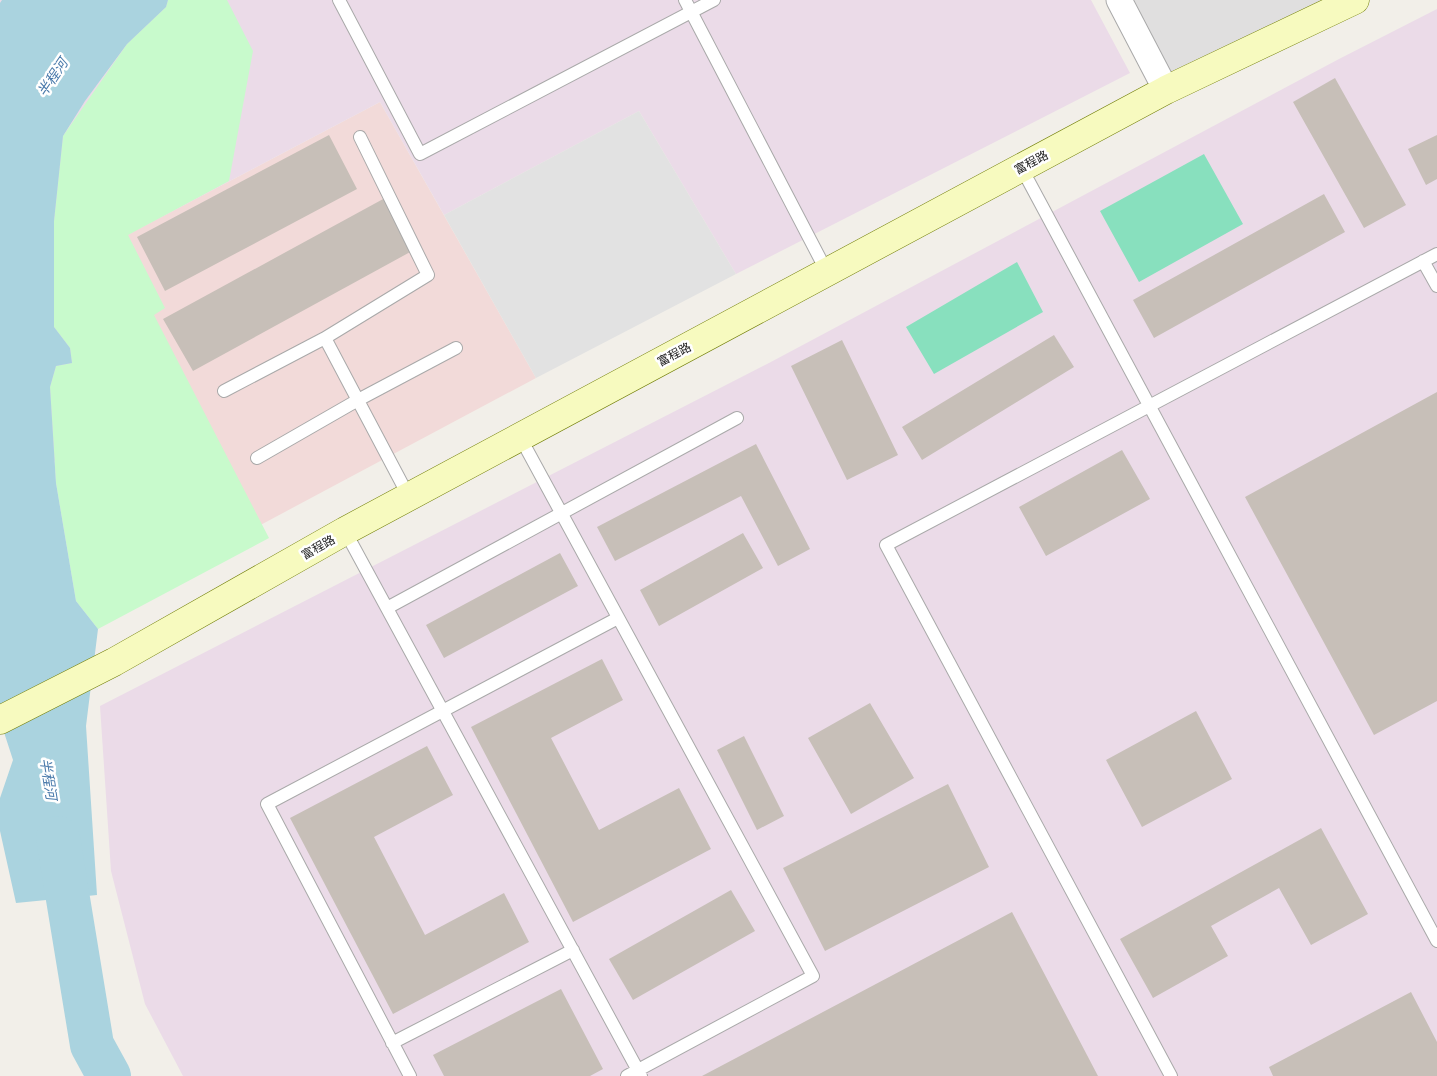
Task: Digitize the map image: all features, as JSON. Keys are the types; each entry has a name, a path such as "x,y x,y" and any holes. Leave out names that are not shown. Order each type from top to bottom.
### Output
{"main road":[{"name":"富程路","path":"0,720 114,662 345,531 1166,90 1355,0"}],"street":[{"path":"1119,0 1166,90"}],"lane":[{"path":"339,0 420,154 714,0"},
{"path":"685,0 827,272"},
{"path":"224,391 325,338 428,275 360,137"},
{"path":"1021,168 1437,942"},
{"path":"1171,1076 886,545 1437,254"},
{"path":"1423,261 1437,286"},
{"path":"325,338 409,497"},
{"path":"257,458 358,400 456,348"},
{"path":"387,608 737,418"},
{"path":"345,531 573,950 635,1074 813,976 520,437"},
{"path":"410,1076 267,804 618,618"},
{"path":"392,1043 573,950"}],"shaded area":[{"path":"0,0 1091,0 1130,73 736,274 639,111 444,215 380,102 72,264 75,452 0,484"},
{"path":"1119,0 1338,0 1166,90"},
{"path":"1437,9 1437,1076 183,1076 145,1004 111,871 100,706 769,363 1339,59"},
{"path":"380,102 536,378 101,610 72,264"},
{"path":"639,111 736,274 536,378 444,215"}],"green space":[{"path":"168,0 227,0 253,51 229,181 128,235 165,308 154,315 269,538 98,629 76,601 56,483 50,387 56,366 72,363 70,348 54,327 54,221 63,136 127,44 166,7"},
{"path":"1204,154 1243,224 1139,282 1100,211"},
{"path":"1017,262 1043,312 934,374 906,327"}],"water":[{"path":"2,0 168,0 166,7 127,44 85,101 63,136 54,221 54,327 70,348 72,363 56,366 50,387 56,483 76,601 98,629 86,726 97,895 16,903 0,831 0,798 13,760 0,720 0,3"}],"building":[{"path":"1335,78 1406,205 1364,228 1293,102"},
{"path":"329,135 357,189 165,291 137,237"},
{"path":"1437,135 1437,179 1426,185 1408,149"},
{"path":"1324,194 1345,232 1154,338 1133,300"},
{"path":"385,198 412,251 193,371 163,319"},
{"path":"1054,335 1074,367 922,460 902,427"},
{"path":"842,340 898,455 847,480 791,366"},
{"path":"1437,392 1437,701 1374,735 1245,497"},
{"path":"756,444 810,549 778,566 741,496 615,561 597,527"},
{"path":"1122,450 1150,499 1046,556 1019,507"},
{"path":"743,533 763,568 659,626 640,590"},
{"path":"560,553 578,586 444,658 426,625"},
{"path":"602,659 623,700 551,738 599,830 679,788 711,849 573,922 471,727"},
{"path":"870,703 914,778 851,814 808,738"},
{"path":"1196,711 1232,779 1142,827 1106,760"},
{"path":"744,736 784,816 757,830 717,750"},
{"path":"427,746 453,795 374,837 425,935 504,893 529,942 393,1014 290,818"},
{"path":"948,784 989,867 825,951 783,868"},
{"path":"1321,828 1368,914 1311,945 1279,888 1211,926 1228,956 1153,998 1120,939"},
{"path":"731,890 755,931 633,1000 609,959"},
{"path":"1012,912 1098,1076 702,1076"},
{"path":"561,989 603,1069 590,1076 444,1076 433,1055"},
{"path":"1411,992 1437,1042 1437,1076 1273,1076 1269,1067"}],"waterway":[{"name":"半程河","path":"58,838 92,1045 109,1076"}]}
